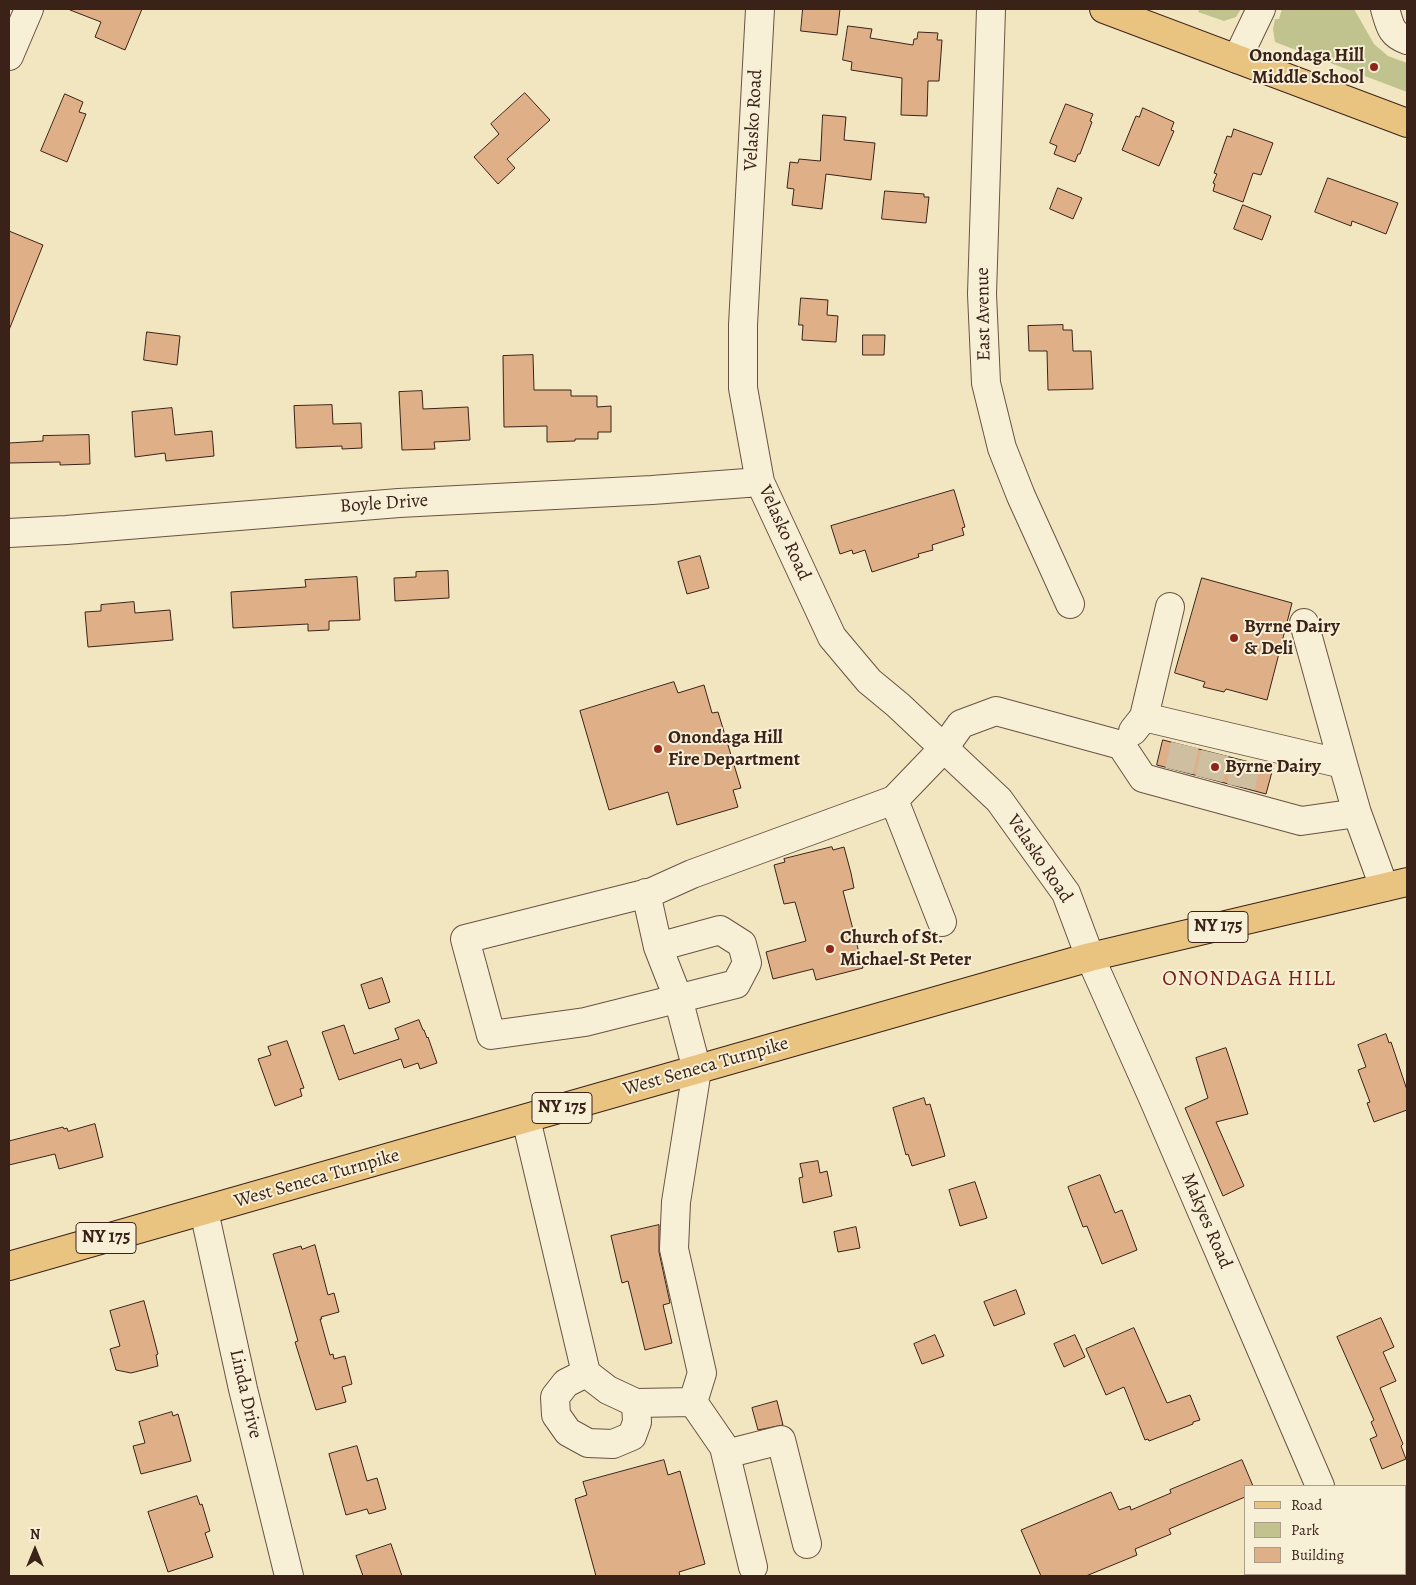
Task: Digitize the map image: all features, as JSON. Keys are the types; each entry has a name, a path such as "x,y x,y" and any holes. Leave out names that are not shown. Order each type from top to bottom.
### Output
{"main road":[{"path":"1104,9 1407,123"},
{"name":"West Seneca Turnpike","path":"9,1266 1090,957 1396,884"}],"street":[{"path":"9,56 29,9"},
{"name":"Velasko Road","path":"760,9 743,326 743,388 760,482 832,637 869,681 898,705 999,800 1066,893 1090,957"},
{"name":"East Avenue","path":"990,9 982,294 986,383 1002,448 1070,604"},
{"path":"1237,59 1261,9"},
{"path":"1385,9 1390,26 1397,36 1407,40"},
{"name":"Boyle Drive","path":"9,533 66,530 399,502 652,490 760,482"},
{"path":"1121,745 1144,717 1170,607"},
{"path":"1304,623 1357,812 1396,884"},
{"path":"658,947 720,930 742,944 747,963 736,984 585,1022 491,1035 464,939 646,894 692,874 894,800 944,748 961,724 996,711 1121,745 1143,778 1182,758 1244,774 1301,821 1357,812"},
{"path":"1144,717 1182,758 1244,774 1343,764"},
{"path":"894,800 942,922"},
{"path":"646,894 658,947 678,998 696,1070 676,1202 674,1250 702,1373 694,1402 724,1447 753,1567"},
{"name":"Makyes Road","path":"1090,957 1157,1107 1320,1485"},
{"path":"526,1119 586,1373 608,1390 636,1403 694,1402"},
{"name":"Linda Drive","path":"204,1211 243,1388 289,1576"},
{"path":"586,1373 566,1383 555,1397 556,1415 568,1432 588,1442 613,1444 632,1436 637,1422 636,1403"},
{"path":"726,1454 781,1440 807,1544"}],"green space":[{"path":"1200,9 1241,9 1236,17 1224,21 1198,12"},
{"name":"Onondaga Hill Middle School","path":"1282,9 1354,9 1374,44 1388,56 1407,63 1407,92 1275,42 1273,29 1275,19 1279,19"}],"building":[{"path":"70,9 142,9 125,50 95,37 101,22"},
{"path":"803,9 840,9 837,35 801,31"},
{"path":"848,26 872,29 870,38 913,45 914,39 917,39 918,32 938,33 937,40 942,40 939,81 928,81 927,116 901,115 902,78 851,70 852,62 843,60"},
{"path":"525,93 550,120 507,159 515,168 498,184 474,157 499,134 491,124"},
{"path":"65,94 83,102 79,112 86,114 67,162 41,151"},
{"path":"1066,104 1093,114 1090,121 1092,122 1080,154 1078,154 1075,162 1054,154 1057,146 1050,143"},
{"path":"1143,108 1174,122 1171,130 1174,131 1159,166 1122,150 1136,116 1139,117"},
{"path":"823,115 846,117 844,140 875,143 871,180 826,174 822,209 792,205 794,189 787,188 790,162 798,163 799,159 820,161"},
{"path":"1234,129 1273,143 1261,175 1253,173 1243,202 1213,191 1215,184 1213,183 1217,174 1214,173 1227,136 1231,137"},
{"path":"1328,178 1398,203 1386,234 1352,221 1351,226 1315,212"},
{"path":"1058,188 1082,198 1073,219 1050,209"},
{"path":"885,191 924,194 924,197 929,197 926,223 882,219"},
{"path":"1243,205 1271,216 1262,240 1234,229"},
{"path":"9,231 43,245 9,330"},
{"path":"801,298 828,300 827,315 838,316 836,342 802,340 803,325 799,325"},
{"path":"1063,325 1063,330 1072,330 1073,351 1091,351 1093,389 1048,390 1047,351 1029,351 1028,326"},
{"path":"147,332 180,336 177,365 144,360"},
{"path":"863,335 885,335 884,355 863,355"},
{"path":"533,355 534,390 571,390 571,396 597,396 597,407 611,406 611,432 598,432 598,439 547,442 547,426 504,427 503,356"},
{"path":"422,391 423,409 468,407 470,440 434,442 435,449 402,450 399,392"},
{"path":"332,405 333,424 361,423 362,448 342,449 342,446 296,448 294,406"},
{"path":"172,408 175,435 212,431 214,456 166,461 165,453 135,457 132,412"},
{"path":"89,435 90,464 60,465 60,462 9,463 9,443 43,441 43,436"},
{"path":"954,490 965,527 962,528 964,535 932,545 933,550 918,554 919,557 872,572 865,550 853,554 852,550 840,554 831,526"},
{"path":"700,556 709,588 687,594 678,562"},
{"path":"448,571 449,598 395,601 394,578 416,577 416,572"},
{"path":"357,577 360,620 329,621 329,630 308,631 308,624 233,628 231,592 306,587 305,580"},
{"name":"Byrne Dairy & Deli","path":"1202,578 1292,603 1267,700 1226,689 1224,692 1203,687 1205,682 1175,673"},
{"path":"134,602 135,613 170,610 173,640 88,647 85,612 101,611 101,605"},
{"path":"674,682 678,693 704,685 712,713 718,712 741,788 733,790 738,807 677,825 668,792 609,810 580,711"},
{"name":"Byrne Dairy","path":"1163,740 1273,768 1266,794 1157,765"},
{"path":"832,847 833,850 844,847 851,873 854,888 843,891 863,968 816,980 813,969 773,979 766,952 806,941 795,902 784,904 774,865 785,862 784,859"},
{"path":"382,978 390,1002 369,1009 361,985"},
{"path":"419,1020 428,1037 437,1063 420,1069 418,1063 404,1068 401,1059 339,1080 322,1032 344,1025 354,1054 399,1039 395,1029"},
{"path":"1386,1034 1389,1043 1391,1042 1407,1090 1407,1110 1374,1122 1367,1103 1370,1102 1358,1070 1366,1067 1358,1045"},
{"path":"287,1041 304,1088 300,1089 302,1096 275,1106 258,1059 271,1055 268,1047"},
{"path":"1226,1048 1248,1114 1216,1122 1244,1186 1223,1196 1185,1108 1208,1098 1196,1058"},
{"path":"924,1098 926,1105 930,1104 945,1156 912,1166 908,1154 906,1155 893,1108"},
{"path":"95,1124 103,1157 59,1169 55,1154 9,1165 9,1141 63,1127 64,1129 67,1128 68,1131"},
{"path":"818,1161 820,1173 827,1171 832,1196 803,1203 799,1178 803,1177 800,1164"},
{"path":"1100,1175 1115,1213 1122,1210 1137,1250 1102,1264 1087,1226 1083,1227 1068,1187"},
{"path":"975,1182 987,1218 960,1226 949,1190"},
{"path":"659,1225 659,1252 670,1303 663,1305 672,1343 645,1350 628,1281 622,1283 611,1236"},
{"path":"856,1227 860,1248 838,1252 834,1232"},
{"path":"315,1245 328,1295 334,1293 339,1312 321,1317 322,1319 320,1319 330,1355 333,1354 334,1359 345,1356 352,1384 342,1387 346,1402 316,1410 295,1342 298,1341 273,1254 301,1246 302,1249"},
{"path":"1016,1290 1025,1314 994,1326 984,1302"},
{"path":"144,1301 158,1354 156,1355 158,1366 131,1373 116,1370 110,1349 120,1346 110,1311"},
{"path":"1381,1318 1394,1347 1383,1352 1396,1381 1380,1388 1403,1444 1401,1446 1406,1459 1382,1469 1370,1439 1377,1436 1371,1422 1374,1420 1337,1337"},
{"path":"1134,1328 1167,1403 1190,1395 1200,1420 1149,1441 1148,1439 1145,1440 1124,1387 1106,1395 1086,1349"},
{"path":"935,1335 944,1356 922,1364 914,1344"},
{"path":"1075,1335 1085,1357 1064,1367 1054,1344"},
{"path":"777,1401 783,1425 758,1430 752,1408"},
{"path":"172,1412 173,1416 178,1414 191,1461 141,1474 133,1446 145,1443 139,1422"},
{"path":"357,1446 367,1481 377,1478 386,1509 369,1514 367,1509 346,1515 329,1454"},
{"path":"664,1460 668,1475 680,1471 705,1564 679,1572 680,1576 596,1576 575,1499 587,1495 583,1482"},
{"path":"1242,1460 1253,1485 1244,1485 1244,1497 1169,1529 1171,1534 1135,1549 1137,1555 1086,1576 1041,1576 1021,1530 1111,1492 1119,1510 1130,1506 1131,1510 1171,1493 1170,1490"},
{"path":"197,1496 200,1505 202,1504 210,1531 205,1533 213,1557 168,1572 148,1512"},
{"path":"391,1544 402,1576 363,1576 356,1556"}],"tunnel":[{"path":"1179,771 1185,745"},
{"path":"1209,779 1215,753"},
{"path":"1241,787 1246,761"}],"place":[{"name":"Onondaga Hill Middle School","path":"1374,67"},
{"name":"Byrne Dairy & Deli","path":"1234,638"},
{"name":"Onondaga Hill Fire Department","path":"658,749"},
{"name":"Byrne Dairy","path":"1215,767"},
{"name":"Church of St. Michael-St Peter","path":"830,949"}],"district":[{"name":"ONONDAGA HILL","path":"1249,980"}]}
